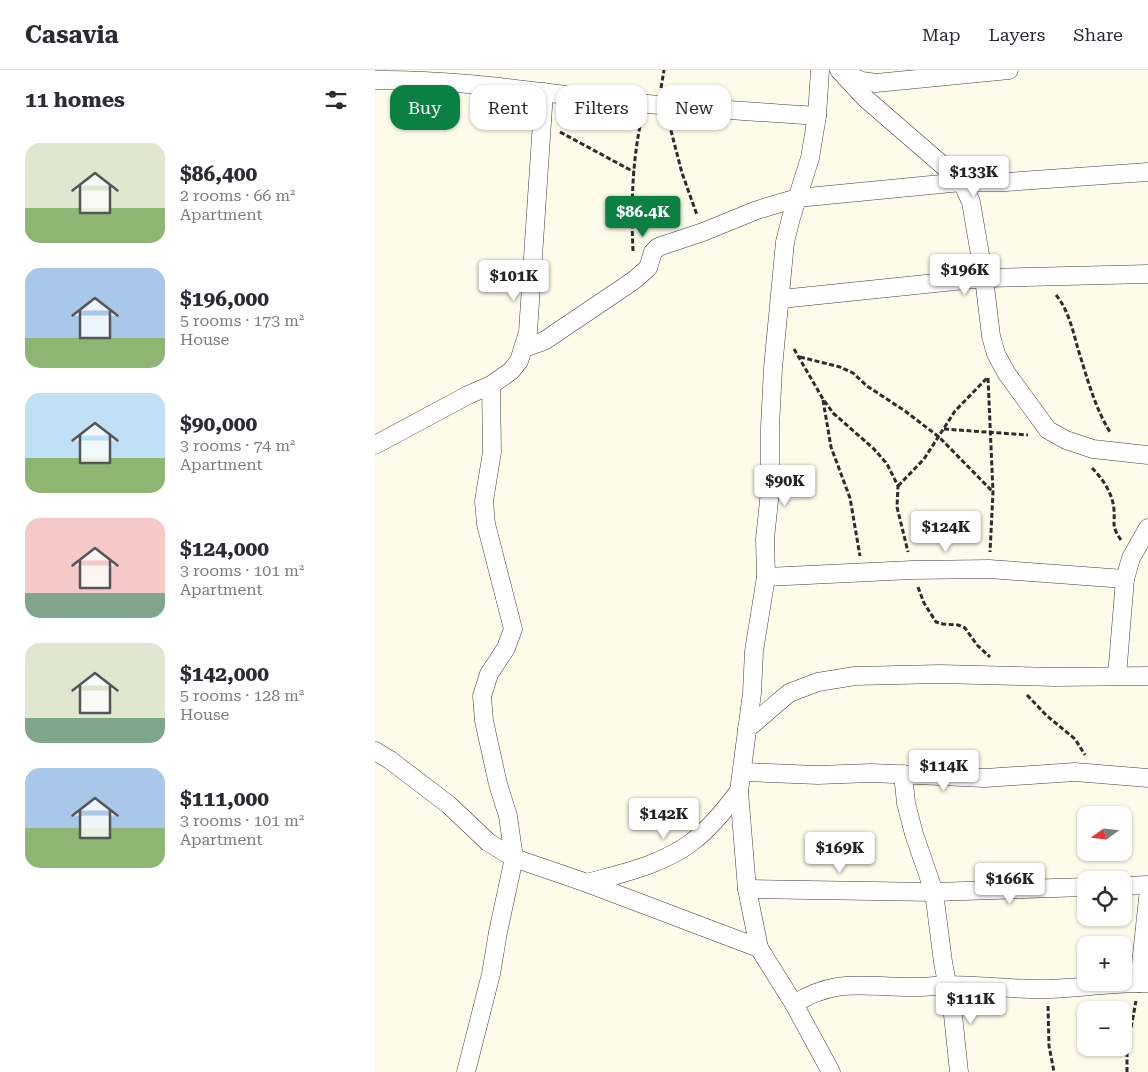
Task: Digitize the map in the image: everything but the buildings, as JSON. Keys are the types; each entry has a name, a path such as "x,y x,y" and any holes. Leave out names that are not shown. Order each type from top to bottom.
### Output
{"street":[{"path":"820,70 817,116 810,158 785,242 770,426 770,491 765,539 766,577 755,651 752,693 739,792 747,889 759,948 794,1004 831,1072"},
{"path":"840,71 862,81 876,83 1009,70"},
{"path":"840,71 865,98 962,182 971,202 995,354 1007,374 1048,430 1066,440 1093,449 1148,455"},
{"path":"375,80 482,85"},
{"path":"731,109 817,116"},
{"path":"375,445 491,385 511,371 519,360 528,332 541,130"},
{"path":"524,348 544,341 633,281 648,268 653,252 658,247 703,232 757,210 797,198 962,182 1007,182 1148,172"},
{"path":"781,299 984,278 1148,274"},
{"path":"466,1072 491,974 497,932 514,858 508,816 498,784 484,721 482,696 489,674 506,648 513,628 485,524 484,502 492,452 491,385"},
{"path":"1117,676 1125,579 1131,558 1148,528"},
{"path":"766,577 912,570 989,569 1125,579"},
{"path":"747,729 789,692 818,682 855,676 940,674 1148,676"},
{"path":"375,751 391,760 449,805 488,842 514,858 587,883 759,948"},
{"path":"743,772 818,775 871,773 985,778 1075,772 1148,778"},
{"path":"903,774 906,803 933,892 953,1015 959,1072"},
{"path":"587,883 666,858 691,843 717,819 739,792"},
{"path":"1132,886 1148,885"},
{"path":"747,889 933,892 1077,887"},
{"path":"794,1004 822,990 841,986 864,985 916,988 947,985 1048,989 1143,983 1148,898"}],"path":[{"path":"546,124 578,144 634,172"},
{"path":"633,281 632,216 635,152 639,130"},
{"path":"671,130 682,173 703,232"},
{"path":"1034,277 1057,296 1065,309 1102,420 1122,452"},
{"path":"777,330 799,357 833,413 883,459 898,486 897,507 912,570 924,603 936,622 958,625 965,628 977,645 1046,715 1075,738 1086,756 1089,773"},
{"path":"989,569 993,492 988,377 995,354"},
{"path":"799,357 840,367 853,373 867,386 939,437 993,492"},
{"path":"898,486 924,459 955,411 988,377"},
{"path":"823,399 831,447 850,498 862,572"},
{"path":"944,429 1037,436"},
{"path":"1090,466 1107,488 1114,510 1114,530 1131,558"},
{"path":"1127,1072 1127,1049 1143,983"},
{"path":"1048,989 1049,1046 1054,1072"}]}
